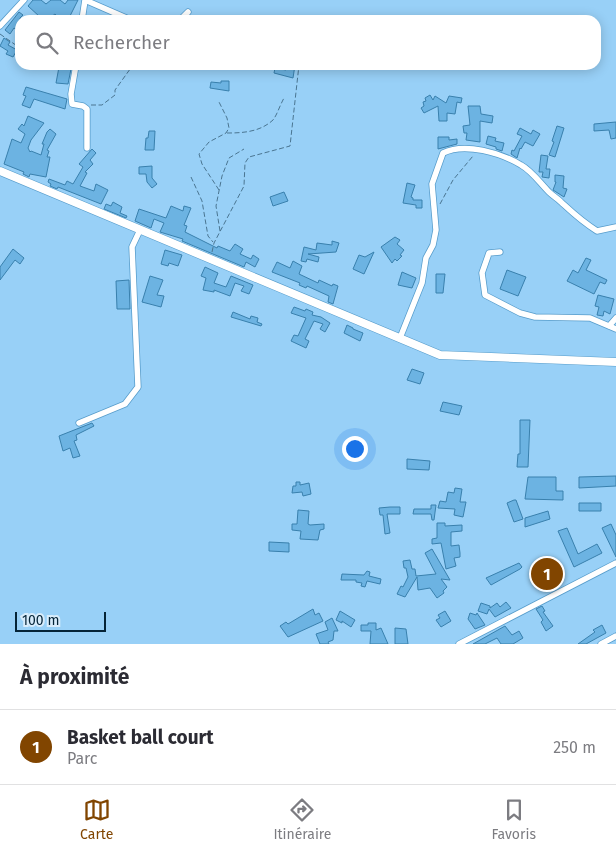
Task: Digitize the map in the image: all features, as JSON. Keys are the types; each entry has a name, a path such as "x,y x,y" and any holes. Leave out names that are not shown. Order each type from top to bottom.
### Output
{"main road":[{"path":"0,171 440,355 616,362"}],"street":[{"path":"0,26 24,0"},
{"path":"83,15 85,0 119,15"},
{"path":"185,15 188,12"},
{"path":"75,70 71,94 72,104 83,106 87,109 87,148"},
{"path":"400,338 422,284 426,258 436,230 432,184 444,153 459,147 479,150 522,165 585,224 597,231 616,227"},
{"path":"79,424 125,404 138,387 132,247 140,230"},
{"path":"500,252 489,253 484,266 482,273 485,295 520,313 535,317 590,318 616,329"},
{"path":"609,326 616,318"},
{"path":"460,644 616,563"},
{"path":"601,644 616,636"}],"path":[{"path":"0,34 15,44"},
{"path":"83,106 102,105 116,95 115,90 129,70"},
{"path":"210,260 214,243 244,186 245,163 249,157 290,146 299,70"},
{"path":"219,190 202,164 199,154 209,142 226,133 242,133 256,130 274,119 284,98"},
{"path":"219,102 227,118 229,128 226,133"},
{"path":"220,232 216,206 228,158 244,149"},
{"path":"438,207 453,180 479,150"},
{"path":"191,177 202,201 208,236 214,243"}],"shaded area":[{"path":"548,556 560,583 544,590 533,565"}],"building":[{"path":"33,0 41,0 46,4 51,0 60,0 65,4 68,0 78,0 70,15 38,15 28,6"},
{"path":"15,17 15,29 10,34 5,30"},
{"path":"4,38 10,42 8,45 15,49 13,57 6,54 8,51 0,46"},
{"path":"58,70 71,70 68,84 56,83"},
{"path":"275,70 294,70 293,78 274,73"},
{"path":"221,81 229,81 229,91 210,88 211,82 221,83"},
{"path":"26,87 67,99 65,109 34,99 30,108 22,105 26,96 23,95"},
{"path":"430,95 433,100 435,96 446,103 449,96 462,98 461,103 457,102 455,114 447,113 447,121 439,121 438,106 424,113 421,108 424,106 423,102 426,101 425,98"},
{"path":"468,106 480,106 481,114 493,116 492,123 480,121 480,142 466,140 467,133 464,133 463,126 470,125"},
{"path":"28,116 44,123 31,140 28,148 30,152 41,155 44,144 42,144 47,132 50,129 56,134 47,150 49,151 47,157 50,157 46,177 30,174 29,177 23,174 24,172 4,164 12,139 21,143 25,134 18,129 22,124 24,126"},
{"path":"616,122 616,138 611,139 609,130 594,131 594,124"},
{"path":"557,126 564,128 555,157 549,155"},
{"path":"520,128 531,134 533,130 540,134 533,146 525,142 520,148 517,158 511,154 522,136 517,134"},
{"path":"149,131 155,131 154,150 145,150"},
{"path":"488,136 496,138 495,141 504,143 502,151 486,144"},
{"path":"438,137 449,137 449,140 457,139 457,144 438,149"},
{"path":"92,149 96,153 90,160 93,164 85,172 87,173 80,186 94,191 96,184 108,190 101,204 58,187 57,189 50,186 49,179 65,185 67,181 73,184 83,167 79,164"},
{"path":"541,155 548,156 546,169 550,169 549,178 542,177 543,172 539,172"},
{"path":"152,166 152,178 157,184 152,188 147,182 146,174 139,174 139,167"},
{"path":"555,175 564,176 563,188 567,189 564,197 553,190 556,182"},
{"path":"407,183 415,185 411,197 413,200 422,200 422,208 416,208 416,205 403,203"},
{"path":"284,192 288,201 273,206 270,197"},
{"path":"113,202 122,207 120,213 127,216 126,218 104,209 106,204 111,206"},
{"path":"171,206 183,211 184,206 191,208 184,225 187,226 185,232 217,248 218,246 230,251 235,244 243,249 240,254 251,259 253,255 259,259 255,267 246,262 244,267 182,241 183,239 160,232 164,223 154,219 151,228 135,221 139,209 166,218"},
{"path":"395,237 400,240 397,244 404,250 400,255 402,256 397,261 395,259 392,263 381,247"},
{"path":"332,241 339,243 336,252 308,254 319,257 318,262 307,259 306,262 301,261 304,247 316,250 317,243 332,245"},
{"path":"13,249 24,258 20,264 15,260 0,280 0,267"},
{"path":"165,250 182,255 178,266 169,263 168,266 161,264"},
{"path":"374,252 364,274 353,269 359,255 365,257"},
{"path":"586,258 591,260 586,270 607,280 605,284 600,282 594,294 567,281 573,270 578,273"},
{"path":"293,261 302,266 299,274 318,283 319,280 332,286 333,284 338,286 333,304 328,302 329,296 307,286 306,288 299,285 300,283 272,272 277,262 290,268"},
{"path":"205,267 218,273 214,283 226,287 231,276 253,285 249,294 241,291 244,286 235,283 230,296 214,290 214,292 203,290 206,278 201,276"},
{"path":"507,270 526,277 518,296 500,289"},
{"path":"402,272 416,278 412,288 398,285"},
{"path":"436,274 445,274 443,293 436,293"},
{"path":"150,276 163,280 157,295 164,296 161,307 142,302"},
{"path":"129,280 130,309 117,309 116,281"},
{"path":"598,295 614,299 610,314 604,311 603,316 597,315 599,307 595,306"},
{"path":"294,307 313,312 312,315 321,317 330,323 325,332 320,329 323,324 314,321 305,339 309,341 306,348 291,341 294,335 298,336 306,318 291,313"},
{"path":"233,312 250,319 251,316 258,318 257,322 262,324 261,326 231,317"},
{"path":"347,325 363,333 360,341 344,333"},
{"path":"412,369 424,373 420,384 407,380"},
{"path":"443,402 462,406 459,415 440,411"},
{"path":"520,420 530,420 528,467 517,467 518,454 520,454"},
{"path":"92,423 94,426 76,435 77,440 74,441 80,456 73,458 70,448 63,451 59,436"},
{"path":"407,459 430,461 429,470 407,469"},
{"path":"616,476 616,486 579,488 579,477"},
{"path":"528,477 556,477 556,491 563,491 563,500 525,499"},
{"path":"296,482 300,482 300,485 309,483 311,494 303,496 302,492 292,493"},
{"path":"455,488 462,489 460,502 466,502 463,517 454,515 455,509 438,508 440,501 446,502 448,492 454,493"},
{"path":"516,500 523,519 514,522 507,503"},
{"path":"579,503 601,503 601,511 579,511"},
{"path":"431,505 436,505 434,520 432,520 431,514 413,514 414,509 431,509"},
{"path":"400,507 400,514 387,514 390,533 385,534 383,515 380,515 379,508"},
{"path":"298,510 309,511 308,524 324,524 324,529 320,530 318,540 300,539 301,531 292,530 292,524 297,524"},
{"path":"548,511 550,519 525,527 525,518"},
{"path":"437,523 445,523 445,526 462,525 462,531 451,532 451,546 459,545 460,557 454,558 456,566 446,569 441,543 432,544 432,539 437,538"},
{"path":"611,524 616,535 616,557 602,528"},
{"path":"567,528 578,554 597,544 602,553 574,567 558,531"},
{"path":"269,542 289,543 289,552 269,551"},
{"path":"432,549 450,580 441,579 447,587 443,591 444,593 437,598 430,588 418,590 417,577 405,597 397,594 408,577 403,561 410,560 412,569 415,569 416,576 436,574 425,553"},
{"path":"519,563 522,567 520,569 491,585 486,578"},
{"path":"367,571 370,572 369,576 381,579 380,584 367,581 365,587 361,586 362,583 356,582 356,580 341,580 342,574 364,575"},
{"path":"506,602 511,608 495,617 489,609 487,614 478,611 481,603 490,606 490,608 497,603 500,607"},
{"path":"542,606 545,611 543,612 553,626 546,631 541,622 543,620 536,609"},
{"path":"313,609 315,615 319,613 323,621 288,637 280,626 286,622 288,624"},
{"path":"340,611 355,620 351,627 342,621 342,623 336,620"},
{"path":"445,611 451,621 441,627 436,620 440,618 438,615"},
{"path":"470,613 476,615 477,613 485,625 475,629 468,619"},
{"path":"332,618 338,631 334,631 333,640 328,642 329,644 320,644 316,634 328,630 325,622"},
{"path":"368,623 376,623 376,630 381,628 388,644 370,644 371,631 361,631 361,625 368,625"},
{"path":"602,625 606,633 586,644 578,644 595,632 593,630"},
{"path":"505,626 512,635 519,631 523,638 513,644 501,644 497,638 485,644 473,644"},
{"path":"395,628 406,629 408,644 395,644"}],"place":[{"name":"Basket ball court","path":"547,574"}]}
